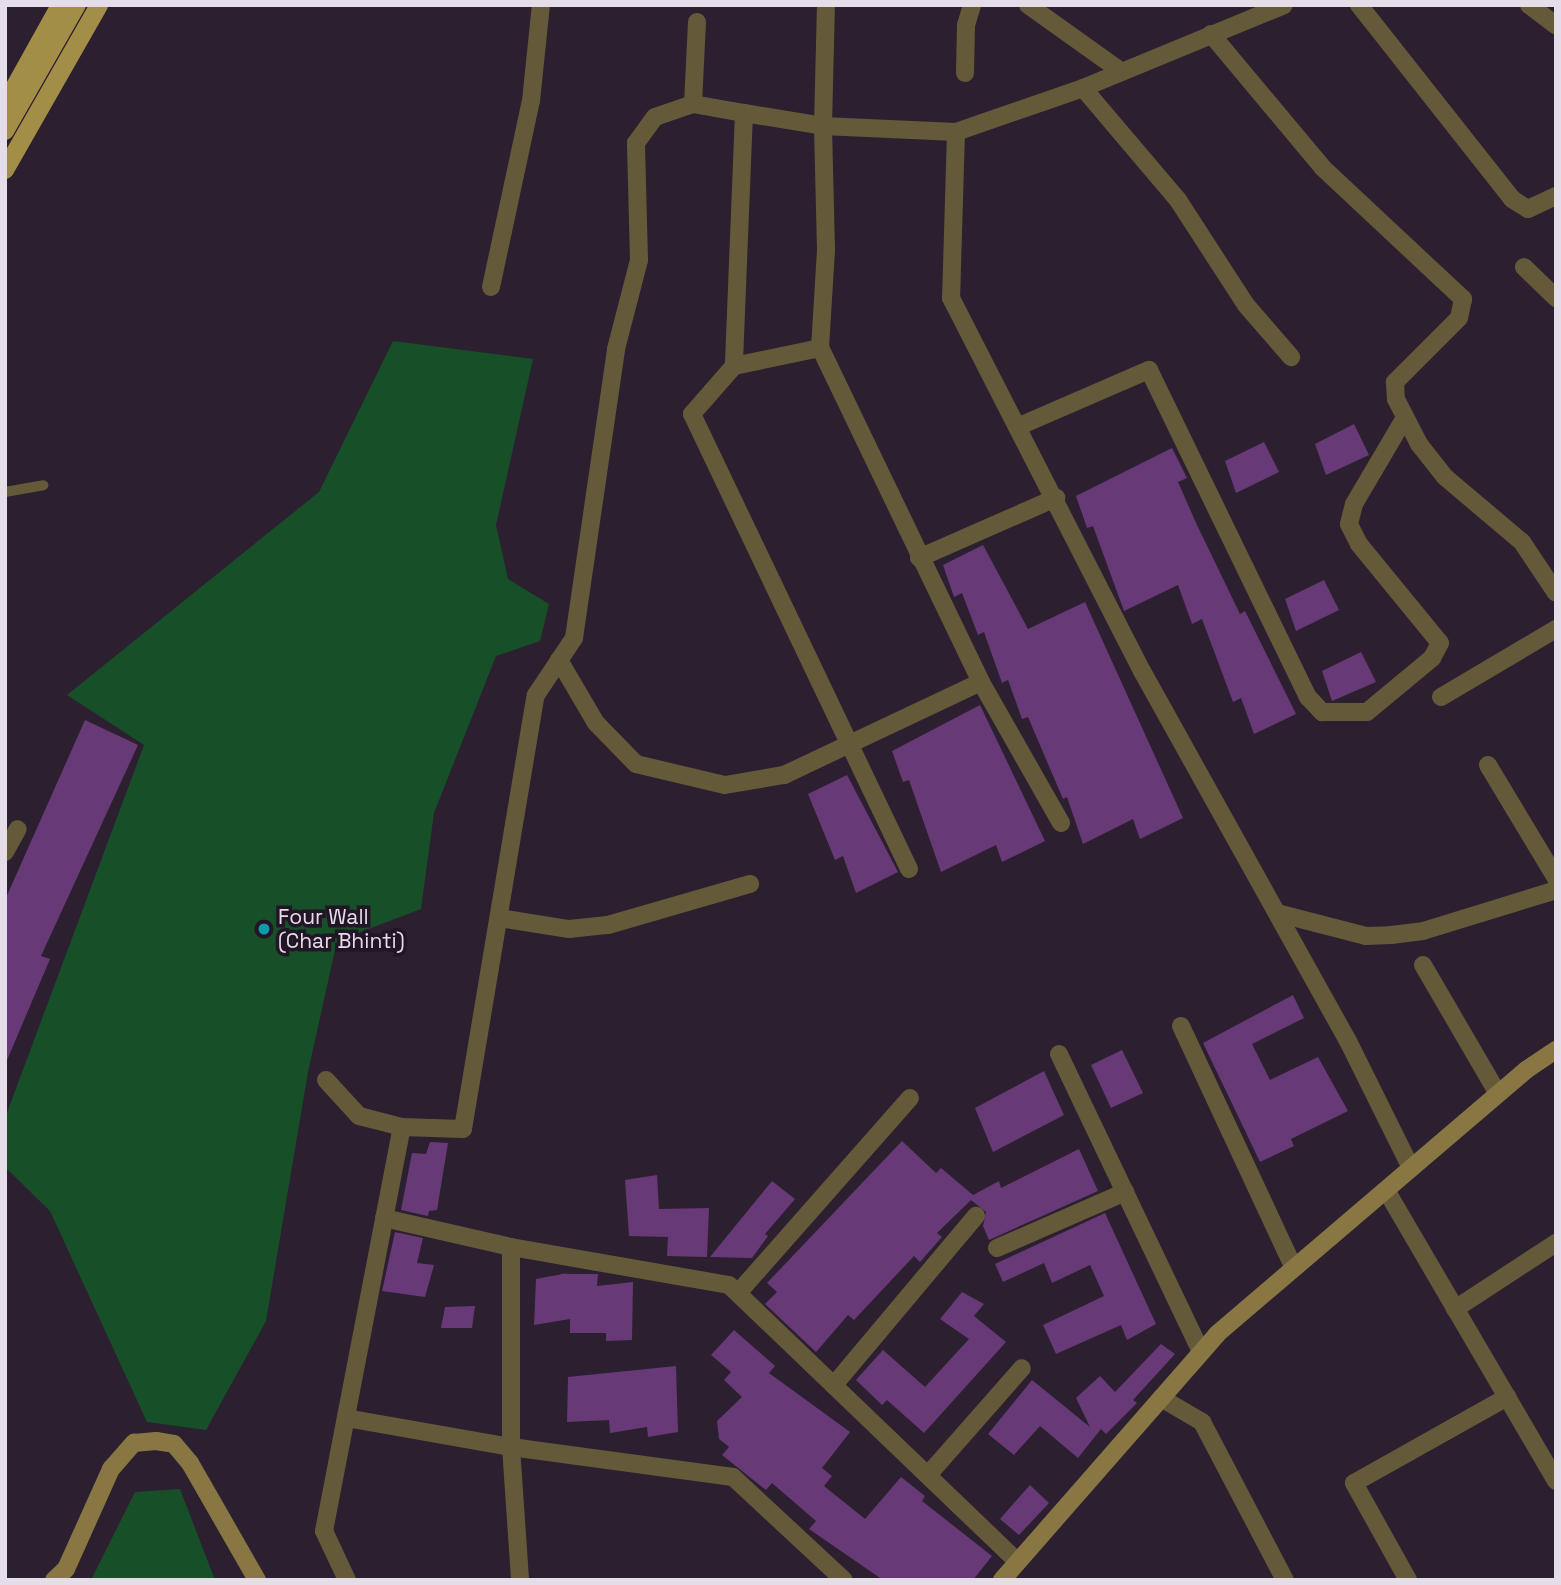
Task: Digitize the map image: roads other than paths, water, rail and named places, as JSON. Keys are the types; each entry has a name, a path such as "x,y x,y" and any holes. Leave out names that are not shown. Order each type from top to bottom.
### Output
{"main road":[{"path":"5,103 60,5"},
{"path":"5,131 77,5"},
{"path":"5,170 99,5"}],"street":[{"path":"491,287 531,101 541,5"},
{"path":"826,5 823,126 826,250 820,348 981,682 1061,823"},
{"path":"965,73 966,25 972,5"},
{"path":"1028,5 1122,72"},
{"path":"326,1080 359,1116 402,1128 463,1129 537,695 574,638 616,349 639,260 636,143 655,117 693,104 823,126 956,132 1083,88 1284,5"},
{"path":"1359,5 1512,200 1528,209 1538,208 1556,196"},
{"path":"1529,5 1556,25"},
{"path":"693,104 698,22"},
{"path":"1211,34 1323,168 1463,299 1459,317 1395,382 1404,419 1446,477 1521,542 1556,593"},
{"path":"1083,88 1178,200 1246,305 1291,357"},
{"path":"734,366 744,113"},
{"path":"956,132 951,298 1142,670 1348,1041 1411,1168"},
{"path":"1524,267 1556,298"},
{"path":"820,348 734,366 692,414 830,696 849,748 909,869"},
{"path":"1017,427 1149,370 1308,697 1322,712 1367,712 1433,658 1440,643 1359,544 1349,524 1354,504 1404,419"},
{"path":"919,558 1056,498"},
{"path":"1441,696 1556,629"},
{"path":"559,660 596,723 636,764 726,785 784,775 849,748 981,682"},
{"path":"1488,765 1556,878"},
{"path":"5,852 18,829"},
{"path":"499,918 569,929 608,925 750,884"},
{"path":"1277,913 1366,936 1391,935 1423,931 1556,890"},
{"path":"1423,964 1498,1094"},
{"path":"1181,1026 1294,1268"},
{"path":"1002,1580 1201,1352 1411,1168 1498,1094 1556,1050"},
{"path":"1059,1054 1201,1352"},
{"path":"738,1293 910,1098"},
{"path":"347,1580 324,1531 402,1128"},
{"path":"1386,1190 1556,1481"},
{"path":"997,1248 1125,1192"},
{"path":"834,1385 976,1216"},
{"path":"384,1218 511,1247 730,1285 1018,1562"},
{"path":"1455,1309 1556,1243"},
{"path":"511,1247 511,1447 520,1580"},
{"path":"928,1475 1022,1368"},
{"path":"1408,1580 1354,1483 1507,1397"},
{"path":"1161,1398 1202,1422 1285,1580"},
{"path":"346,1418 511,1447 733,1477 844,1580"},
{"path":"54,1580 66,1569 111,1469 134,1443 156,1441 174,1444 190,1463 257,1580"}],"lane":[{"path":"5,492 43,485"}],"place":[{"name":"Four Wall (Char Bhinti)","path":"264,929"}]}
